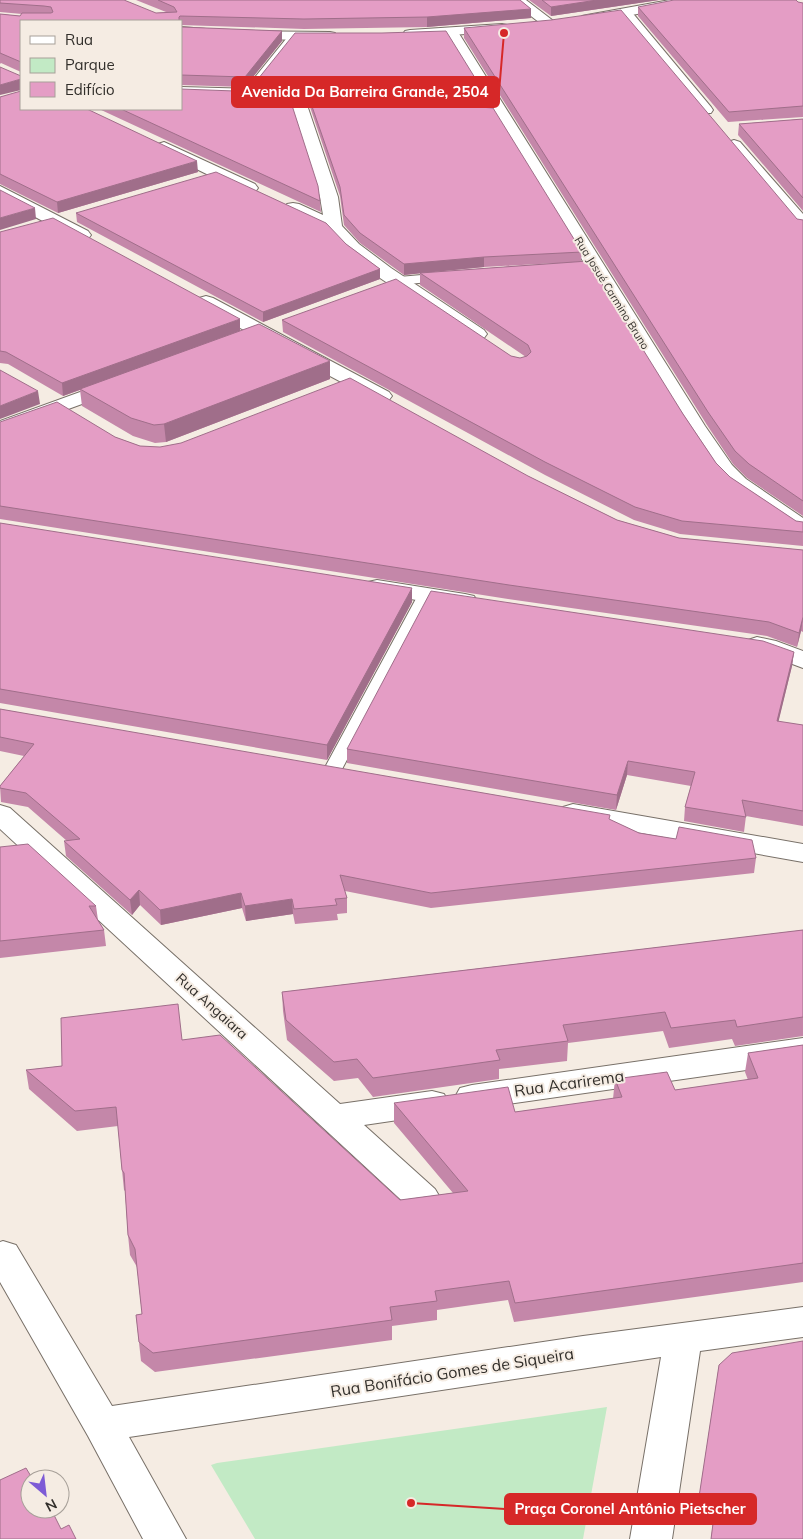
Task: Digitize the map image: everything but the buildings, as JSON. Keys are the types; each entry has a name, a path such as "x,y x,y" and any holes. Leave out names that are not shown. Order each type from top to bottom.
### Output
{"street":[{"path":"517,0 559,22"},
{"path":"530,25 625,13 693,0"},
{"path":"625,13 715,122"},
{"path":"397,34 513,27"},
{"path":"182,31 293,36 343,36"},
{"name":"Rua Josué Carmino Bruno","path":"451,32 490,110 587,268 724,470 761,501 803,528"},
{"path":"182,92 247,93 366,102"},
{"path":"297,97 329,197 333,227"},
{"path":"727,136 803,225"},
{"path":"146,139 262,194"},
{"path":"189,181 218,173"},
{"path":"0,191 99,244"},
{"path":"280,202 333,227 353,248 491,344"},
{"path":"375,290 399,281"},
{"path":"185,291 395,404"},
{"path":"234,342 288,322"},
{"path":"0,428 133,379"},
{"path":"326,391 352,380"},
{"path":"37,393 84,420"},
{"path":"352,583 490,605"},
{"path":"738,642 768,646 803,660"},
{"path":"303,766 361,776"},
{"path":"546,808 803,853"},
{"name":"Rua Angaiara","path":"0,814 423,1199"},
{"name":"Rua Acarirema","path":"335,1117 803,1050"},
{"path":"3,1255 102,1424 165,1539"},
{"name":"Rua Bonifácio Gomes de Siqueira","path":"102,1424 803,1322"},
{"path":"651,1539 683,1338"}],"lane":[{"path":"247,93 293,36"},
{"path":"399,281 458,276"},
{"path":"332,771 426,595"}],"green space":[{"path":"607,1407 583,1539 255,1539 211,1465 217,1463"}],"place":[{"name":"Avenida Da Barreira Grande, 2504","path":"504,33"},
{"name":"Praça Coronel Antônio Pietscher","path":"411,1503"}]}
